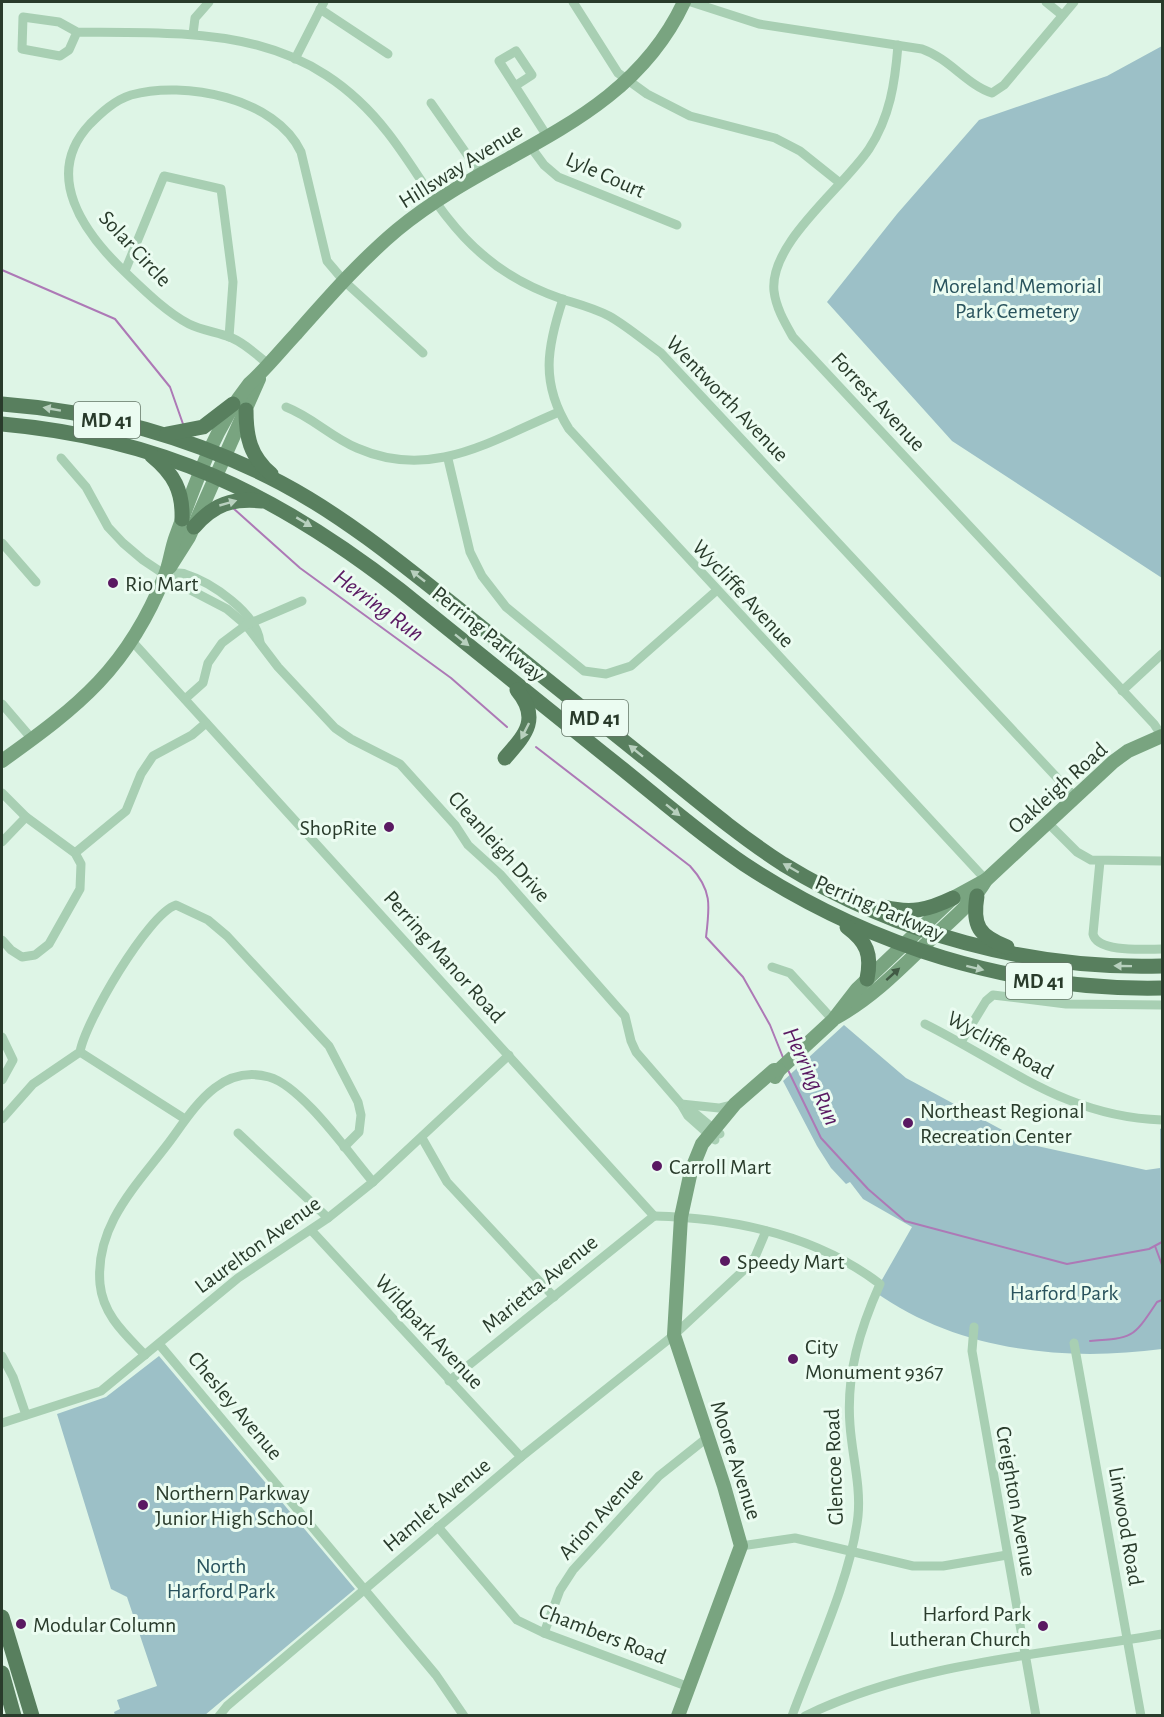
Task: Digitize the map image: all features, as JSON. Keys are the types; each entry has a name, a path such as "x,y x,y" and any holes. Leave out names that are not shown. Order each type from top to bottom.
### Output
{"main road":[{"name":"Perring Parkway","path":"2,404 74,413 163,435 216,454 283,484 370,540 748,840 845,898 920,929 980,948 1084,965 1162,966"},
{"path":"163,435 204,427 240,407 255,458 283,484"},
{"name":"Perring Parkway","path":"2,424 78,433 146,450 208,473 270,502 356,556 711,840 743,863 801,898 858,927 919,951 972,968 1030,980 1082,986 1162,988"},
{"path":"146,450 173,476 188,523 231,501 270,502"},
{"path":"497,668 521,695 530,716 525,733 505,758"},
{"path":"976,896 975,918 981,932 995,942 1035,958"},
{"path":"801,898 848,927 865,943 870,958 867,979"},
{"path":"845,898 913,912 936,907 953,898"},
{"path":"2,1617 6,1649 32,1716"},
{"path":"2,1673 14,1716"}],"street":[{"path":"193,33 195,18 209,2"},
{"path":"573,2 618,73 628,81 659,102 690,116 765,134 788,143 840,183"},
{"name":"Hillsway Avenue","path":"2,761 81,702 107,674 151,607 216,454 240,407 265,369 344,281 390,236 435,201 480,173 588,113 628,81 660,44 684,2"},
{"path":"691,2 759,24 922,50 941,57 987,92 996,92 1004,85 1074,2"},
{"path":"1046,2 1062,15"},
{"path":"295,59 322,5 388,54"},
{"name":"Wentworth Avenue","path":"77,32 69,50 60,56 22,49 22,17 59,22 77,32 193,33 244,41 295,59 342,88 370,113 394,141 462,236 490,261 524,283 611,317 673,364 1075,796"},
{"name":"Forrest Avenue","path":"898,45 894,91 889,107 868,150 787,246 778,267 774,290 781,316 793,338 1154,724 1162,736"},
{"path":"515,86 547,136"},
{"name":"Solar Circle","path":"265,369 250,348 229,337 186,322 124,272 85,223 73,202 68,186 72,152 88,126 120,100 140,93 186,90 212,94 252,107 278,123 292,137 304,164 325,256 344,281 423,353"},
{"path":"431,103 480,173"},
{"name":"Lyle Court","path":"530,146 544,165 558,177 677,225"},
{"path":"124,272 164,176 221,189 233,282 229,337"},
{"name":"Wycliffe Avenue","path":"563,299 550,342 548,361 551,384 559,412 576,439 986,880"},
{"path":"286,406 304,413 327,432 371,454 406,460 448,459 507,437 559,412"},
{"name":"Cleanleigh Drive","path":"61,458 86,487 108,527 123,543 143,560 166,573 179,584 250,623 278,667 335,728 351,740 400,764 455,825 468,845 500,874 625,1016 636,1052 681,1104 715,1134"},
{"path":"448,459 467,542 482,576 506,607 584,671 606,674 631,666 716,591"},
{"path":"2,543 36,582"},
{"path":"185,699 203,683 208,663 214,652 250,623 302,601"},
{"name":"Perring Manor Road","path":"131,640 654,1216"},
{"path":"1122,692 1162,654"},
{"path":"2,704 32,740"},
{"path":"75,853 126,811 141,774 153,756 192,735 206,723"},
{"name":"Oakleigh Road","path":"715,1134 779,1069 833,1020 868,997 919,951 976,896 986,880 1075,796 1121,756 1162,736"},
{"path":"2,793 26,817 75,853 81,864 80,889 49,944 34,955 22,957 2,940"},
{"path":"2,842 26,817"},
{"path":"1047,822 1077,852 1100,861 1162,861"},
{"path":"1100,861 1093,934 1095,940 1099,944 1120,948 1162,949"},
{"name":"Oakleigh Road","path":"833,1020 847,999 953,898 986,880"},
{"path":"2,1119 33,1084 80,1052 92,1016 158,916 176,905 185,907 208,920 227,936 329,1046 358,1102 361,1115 358,1132 344,1147"},
{"path":"772,967 790,974 833,1020"},
{"path":"961,1042 986,1000 998,994 1066,1004 1162,1005"},
{"name":"Wycliffe Road","path":"925,1024 1070,1103 1123,1116 1162,1120"},
{"path":"2,1037 13,1060 2,1080"},
{"path":"80,1052 184,1119"},
{"name":"Laurelton Avenue","path":"2,1423 101,1391 238,1278 328,1218 373,1182 509,1055"},
{"name":"Oakleigh Road","path":"685,1218 701,1165 715,1134 735,1104 774,1070 779,1069"},
{"path":"145,1355 121,1330 106,1308 100,1286 100,1261 108,1229 122,1202 196,1103 220,1083 246,1075 259,1075 290,1087 373,1182"},
{"path":"681,1104 719,1108 735,1104"},
{"path":"238,1133 328,1218"},
{"path":"422,1138 447,1182 554,1297"},
{"path":"654,1216 731,1222 766,1231"},
{"name":"Marietta Avenue","path":"449,1381 654,1216"},
{"name":"Moore Avenue","path":"678,1716 741,1546 674,1335 685,1218"},
{"name":"Wildpark Avenue","path":"311,1230 521,1457"},
{"name":"Glencoe Road","path":"766,1231 823,1251 864,1271 880,1284 863,1323 852,1367 850,1422 859,1499 853,1551 792,1716"},
{"name":"Hamlet Avenue","path":"219,1716 227,1706 521,1457 674,1335 745,1269 755,1257 766,1231"},
{"name":"Creighton Avenue","path":"974,1327 972,1351 1036,1716"},
{"name":"Linwood Road","path":"1074,1343 1141,1716"},
{"name":"Chesley Avenue","path":"159,1344 441,1681 464,1716"},
{"path":"2,1356 13,1377 26,1415"},
{"name":"Arion Avenue","path":"544,1633 562,1584 573,1570 660,1476 708,1437"},
{"name":"Chambers Road","path":"438,1527 511,1614 525,1625 689,1687"},
{"path":"741,1546 795,1538 914,1566 943,1566 1007,1556"},
{"path":"805,1716 892,1682 1026,1656 1162,1634"}],"green space":[{"name":"Moreland Memorial Park Cemetery","path":"1162,46 1162,578 952,441 827,302 897,214 979,120 1107,76"},
{"name":"Harford Park","path":"844,1025 906,1078 1028,1144 1146,1170 1160,1168 1160,1129 1162,1128 1162,1349 1087,1354 1013,1348 941,1328 907,1312 875,1292 912,1227 863,1199 850,1182 846,1184 831,1168 783,1081"},
{"name":"North Harford Park","path":"159,1356 355,1589 205,1715 115,1715 114,1712 120,1709 117,1700 157,1686 127,1597 111,1589 57,1414 106,1397"}],"waterway":[{"name":"Herring Run","path":"2,270 115,319 170,387 183,424"},
{"name":"Herring Run","path":"233,508 300,568 451,678 507,727"},
{"name":"Herring Run","path":"536,747 690,866 702,883 708,899 706,937 743,977 770,1025 784,1060"},
{"name":"Herring Run","path":"787,1068 821,1138 868,1189 905,1221 1067,1264 1149,1249 1162,1242"},
{"path":"1155,1246 1162,1265"},
{"path":"1090,1341 1116,1339 1131,1334 1143,1323 1157,1302 1162,1300"}],"place":[{"name":"Rio Mart","path":"113,583"},
{"name":"ShopRite","path":"389,827"},
{"name":"Northeast Regional Recreation Center","path":"908,1123"},
{"name":"Carroll Mart","path":"657,1166"},
{"name":"Speedy Mart","path":"725,1261"},
{"name":"City Monument 9367","path":"793,1359"},
{"name":"Northern Parkway Junior High School","path":"143,1505"},
{"name":"Modular Column","path":"21,1624"},
{"name":"Harford Park Lutheran Church","path":"1043,1626"}]}
